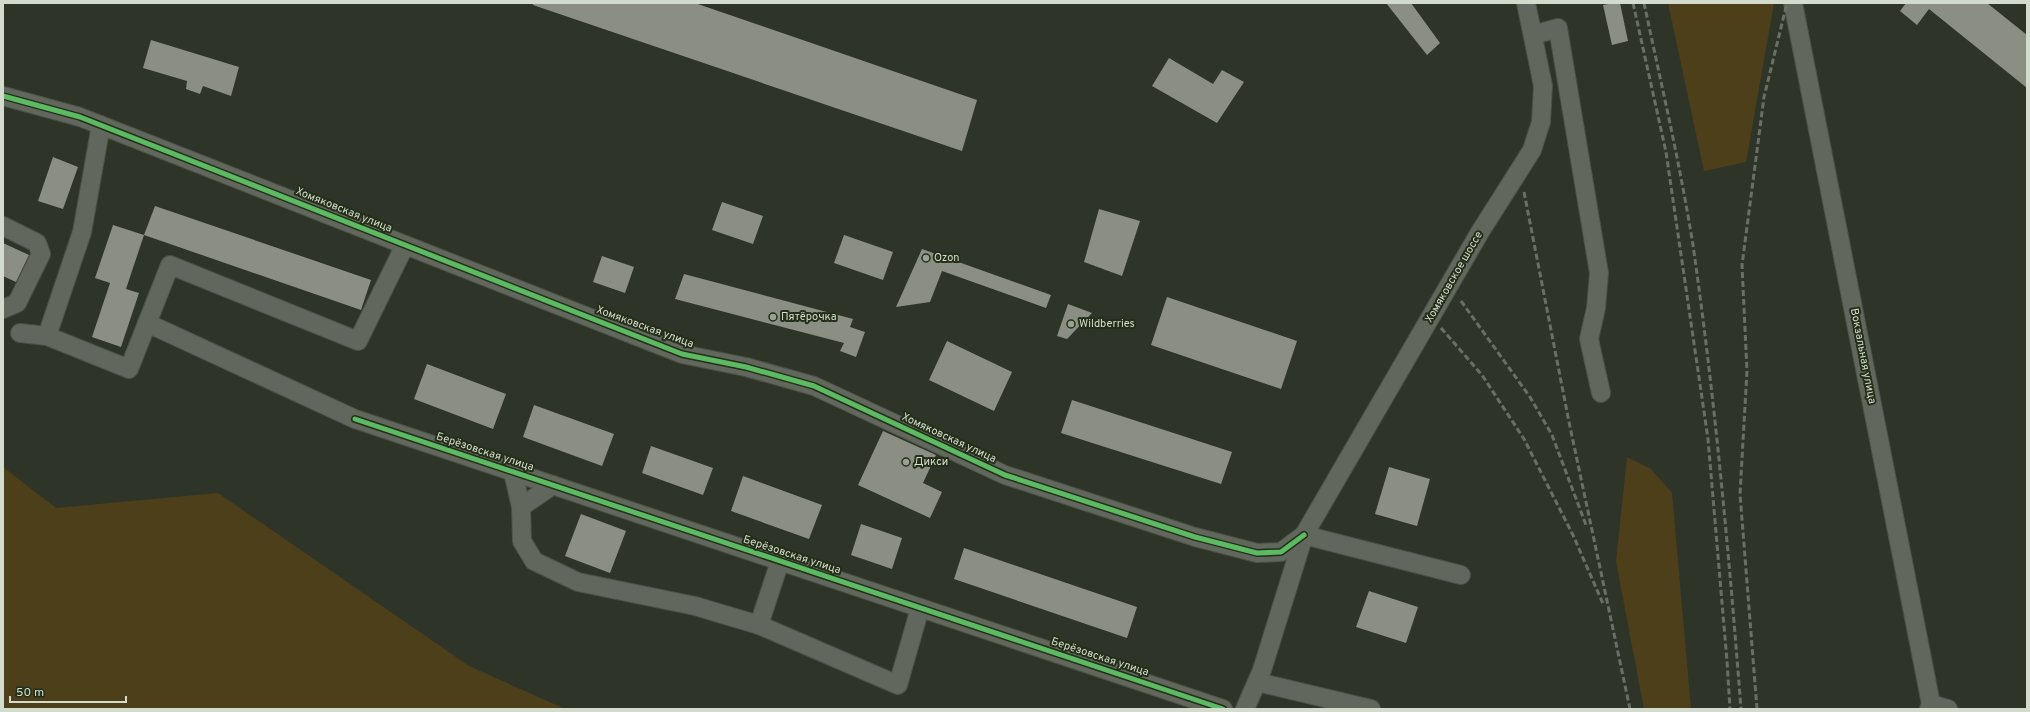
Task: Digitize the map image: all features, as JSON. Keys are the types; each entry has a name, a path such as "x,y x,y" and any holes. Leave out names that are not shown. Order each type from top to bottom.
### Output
{"street":[{"name":"Хомяковское шоссе","path":"1304,535 1480,232 1532,150 1541,122 1543,86 1526,3"},
{"name":"Вокзальная улица","path":"1793,3 1936,707"},
{"path":"1533,35 1558,28 1599,273 1596,308 1589,339 1601,393"},
{"name":"Хомяковская улица","path":"3,96 80,117 682,354 746,366 814,386 1005,475 1195,537 1257,553 1281,552 1304,535"},
{"path":"47,336 82,232 101,125"},
{"path":"3,226 37,243 41,254 17,303 3,309"},
{"path":"20,333 47,336 129,369 170,265 358,341 405,245"},
{"name":"Берёзовская улица","path":"147,323 355,419 1223,709"},
{"path":"513,472 521,507 522,541 534,561 578,582 694,606 759,626 898,685 920,608"},
{"path":"521,507 553,485"},
{"path":"1244,709 1262,670 1304,535 1461,575"},
{"path":"759,626 780,561"},
{"path":"1256,682 1371,709"}],"shaded area":[{"path":"1668,3 1774,3 1746,162 1704,171"},
{"path":"1627,457 1651,469 1672,493 1691,709 1644,709 1616,561"},
{"path":"3,467 56,508 218,493 469,666 565,709 3,709"}],"building":[{"path":"534,3 695,3 977,100 962,151 533,5"},
{"path":"1386,3 1411,3 1440,43 1427,55"},
{"path":"1620,3 1628,41 1612,45 1603,5"},
{"path":"1906,3 1987,3 2027,35 2027,88 1929,9 1917,25 1900,11"},
{"path":"151,40 239,67 231,96 203,86 200,94 186,89 187,81 143,68"},
{"path":"1169,58 1213,84 1222,70 1244,82 1217,123 1152,86"},
{"path":"53,157 78,167 63,209 38,201"},
{"path":"722,202 763,216 753,244 712,230"},
{"path":"155,206 371,280 361,310 144,235"},
{"path":"1099,209 1140,221 1122,276 1084,262"},
{"path":"113,225 144,235 126,289 139,293 121,347 92,337 110,283 95,278"},
{"path":"844,235 893,252 883,280 834,263"},
{"path":"3,243 29,255 16,282 3,276"},
{"path":"922,249 1051,295 1046,308 942,271 930,302 896,307"},
{"path":"602,256 634,267 625,293 593,282"},
{"path":"684,274 853,319 850,327 865,332 856,357 840,351 844,343 675,299"},
{"path":"1167,297 1297,341 1281,389 1151,345"},
{"name":"Wildberries","path":"1068,304 1092,313 1067,339 1057,336"},
{"path":"947,341 1012,372 994,411 929,380"},
{"path":"427,364 506,394 493,429 414,399"},
{"path":"1072,400 1232,452 1221,484 1061,433"},
{"path":"534,405 614,434 602,466 523,437"},
{"path":"883,431 936,455 923,483 942,492 930,518 858,485"},
{"path":"651,446 713,468 703,495 642,473"},
{"path":"1389,467 1430,479 1417,526 1375,514"},
{"path":"743,476 822,505 809,539 731,511"},
{"path":"581,514 626,531 610,573 565,556"},
{"path":"861,524 902,538 892,569 851,555"},
{"path":"964,548 1137,607 1127,638 954,579"},
{"path":"1369,591 1418,607 1406,643 1356,627"}],"railway":[{"path":"1633,3 1666,152 1708,439 1730,709"},
{"path":"1644,3 1688,215 1701,303 1721,477 1741,709"},
{"path":"1757,709 1740,494 1747,371 1742,265 1764,97 1787,3"},
{"path":"1524,192 1569,422 1630,709"},
{"path":"1461,301 1530,397 1552,435 1586,525"},
{"path":"1441,328 1482,375 1524,439 1573,535 1604,606"}],"cycle path":[{"path":"3,96 80,117 682,354 746,367 814,386 1005,475 1195,537 1257,553 1281,552 1304,535"},
{"path":"355,419 1223,709"}],"place":[{"name":"Ozon","path":"926,258"},
{"name":"Пятёрочка","path":"773,317"},
{"name":"Wildberries","path":"1071,324"},
{"name":"Дикси","path":"906,462"}]}
